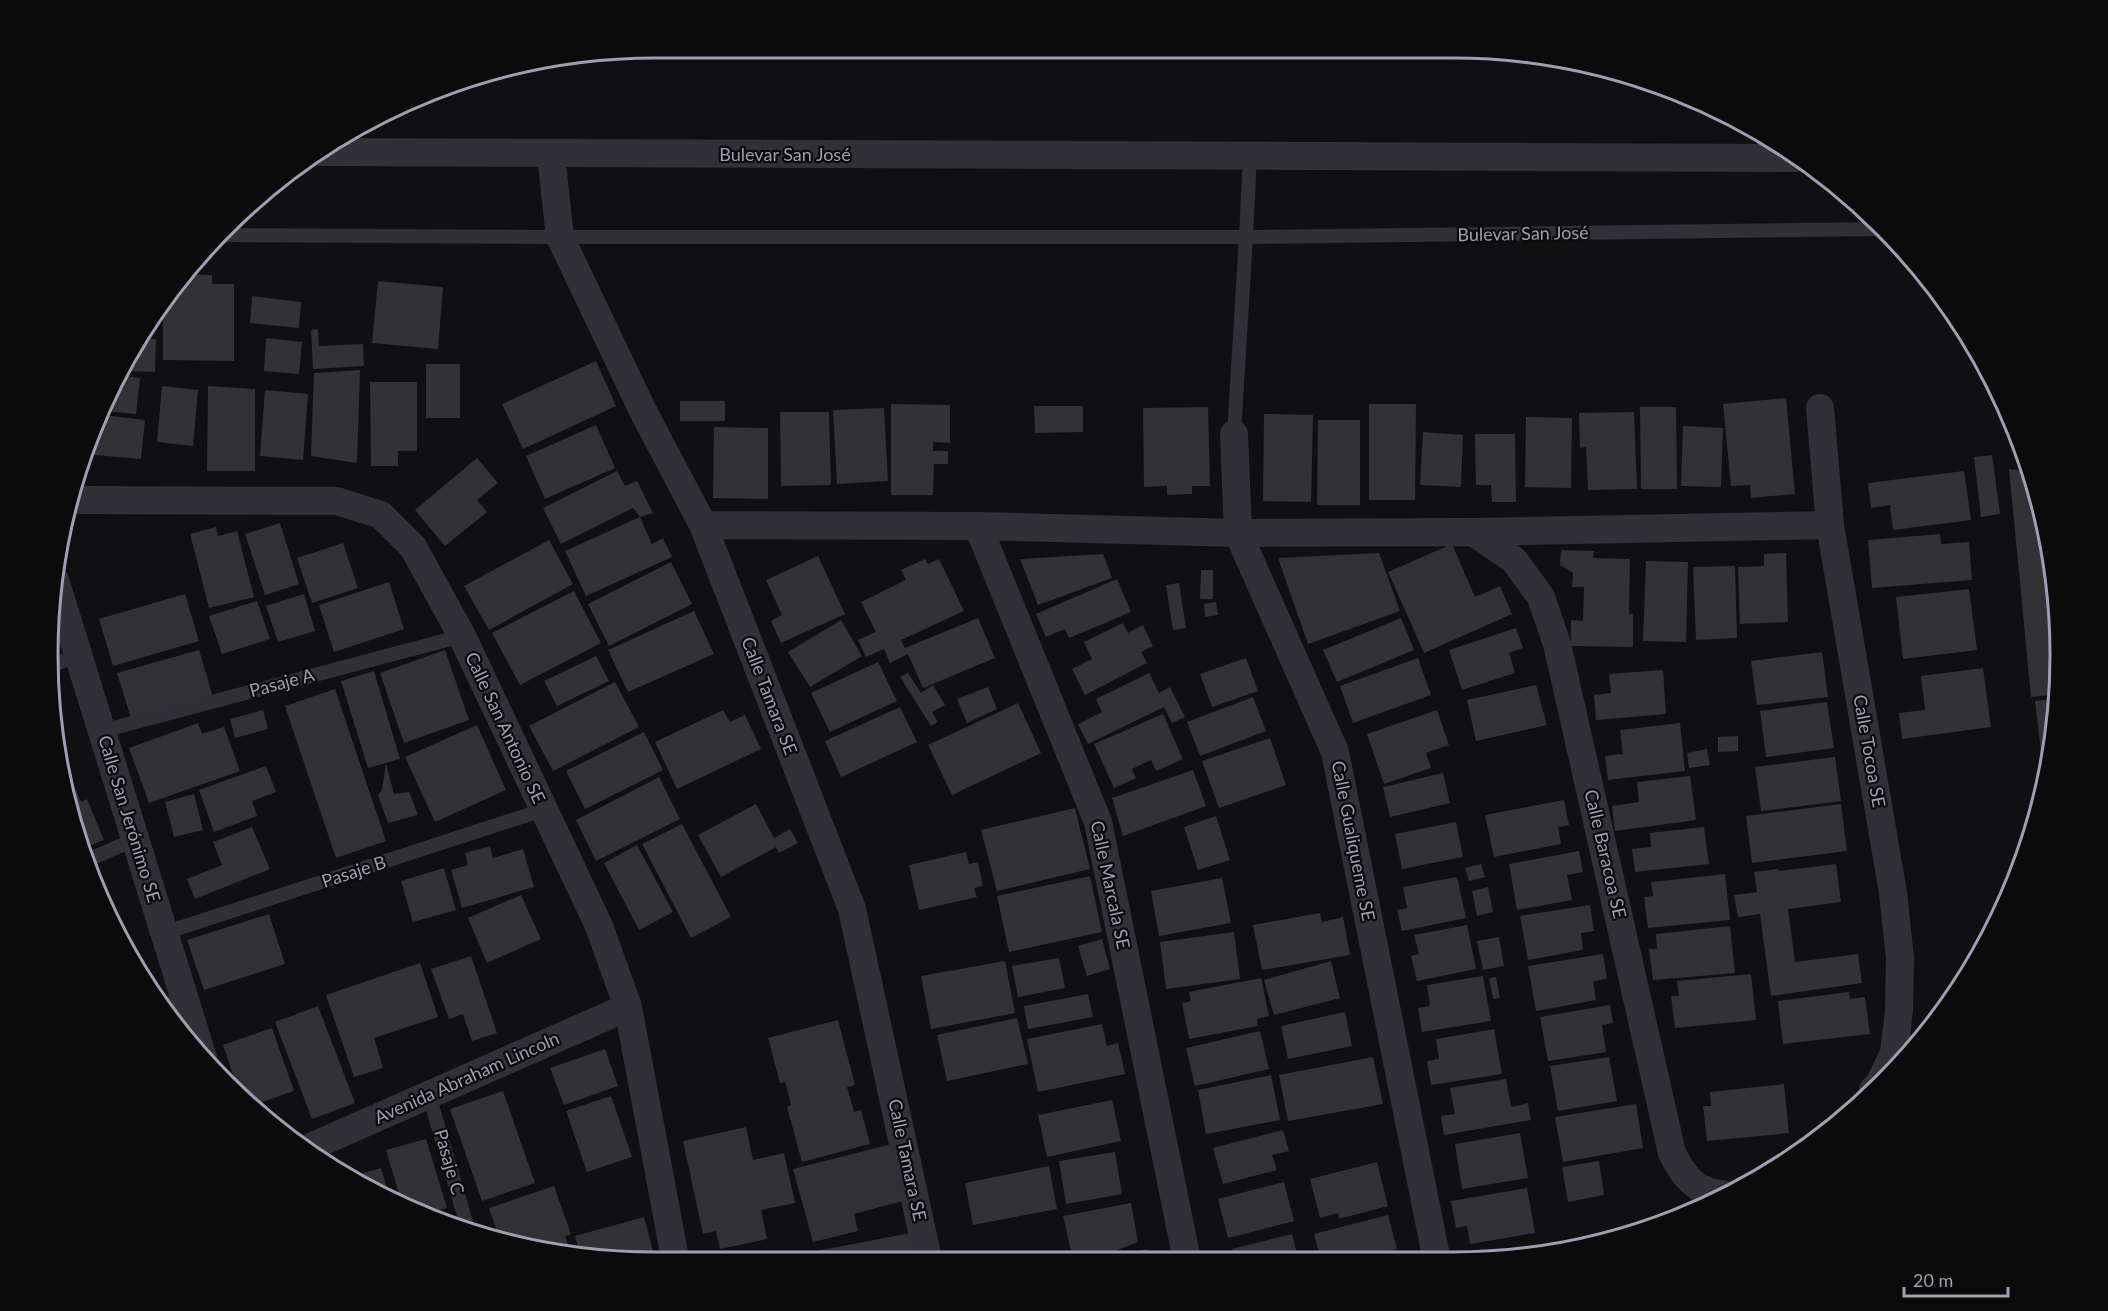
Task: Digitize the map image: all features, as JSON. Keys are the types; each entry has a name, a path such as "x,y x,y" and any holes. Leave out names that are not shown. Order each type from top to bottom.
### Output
{"street":[{"name":"Bulevar San José","path":"335,152 551,155 1782,158"},
{"name":"Calle Tamara SE","path":"551,155 560,237 643,411 703,525 852,909 926,1252"},
{"name":"Calle Tocoa SE","path":"1820,408 1830,525 1893,893 1900,958 1899,1010 1894,1053 1890,1061"},
{"name":"Calle Gualiqueme SE","path":"1234,434 1238,533 1335,752 1435,1252"},
{"name":"Calle San Antonio SE","path":"79,500 337,501 381,515 413,547 462,636 599,926 628,1007 674,1252"},
{"path":"703,525 978,526 1238,533 1473,532 1830,525"},
{"name":"Calle Marcala SE","path":"978,526 1098,822 1185,1252"},
{"name":"Calle Baracoa SE","path":"1473,532 1514,560 1541,597 1557,644 1672,1153 1693,1184 1714,1193"},
{"name":"Calle San Jerónimo SE","path":"62,600 164,933 174,1002 184,1022"},
{"name":"Avenida Abraham Lincoln","path":"315,1145 628,1007"}],"lane":[{"path":"1234,434 1250,155"},
{"name":"Bulevar San José","path":"560,237 1246,237 1871,229"},
{"path":"232,234 560,237"},
{"name":"Pasaje A","path":"102,730 462,636"},
{"path":"58,663 79,654"},
{"name":"Pasaje B","path":"164,933 543,810"},
{"path":"94,857 136,839"},
{"name":"Pasaje C","path":"429,1095 466,1222"}],"building":[{"path":"196,275 212,275 212,284 234,284 234,361 163,360 163,318"},
{"path":"378,281 443,287 438,349 372,343"},
{"path":"252,296 301,302 299,328 250,323"},
{"path":"318,329 319,346 363,344 364,366 313,369 311,330"},
{"path":"266,338 302,342 299,374 264,371"},
{"path":"150,339 156,339 155,372 130,371"},
{"path":"596,361 616,406 523,449 502,404"},
{"path":"426,364 460,364 460,418 426,418"},
{"path":"360,370 357,463 311,456 314,373"},
{"path":"128,377 140,378 136,414 111,412"},
{"path":"370,382 417,382 417,451 398,451 398,466 371,466"},
{"path":"162,386 198,390 193,446 157,442"},
{"path":"208,386 255,389 255,471 207,471"},
{"path":"265,390 308,394 303,460 260,456"},
{"path":"1786,398 1795,494 1751,498 1750,485 1731,486 1723,404"},
{"path":"680,401 725,401 725,421 680,421"},
{"path":"891,404 950,405 950,443 933,442 933,451 948,451 948,464 934,464 933,495 891,495"},
{"path":"1369,404 1416,404 1415,500 1369,500"},
{"path":"1034,406 1083,406 1083,432 1035,433"},
{"path":"1208,407 1210,486 1192,486 1192,494 1167,495 1167,486 1144,487 1143,408"},
{"path":"1640,407 1676,407 1677,489 1641,489"},
{"path":"884,408 888,481 837,484 833,410"},
{"path":"780,412 829,412 831,485 781,486"},
{"path":"1634,412 1637,489 1588,490 1586,447 1580,448 1579,413"},
{"path":"1264,414 1313,415 1311,502 1263,501"},
{"path":"109,416 145,420 141,459 93,455"},
{"path":"1526,417 1572,418 1571,488 1525,487"},
{"path":"1318,420 1360,420 1360,505 1317,505"},
{"path":"596,425 615,468 545,499 526,456"},
{"path":"1683,426 1723,428 1721,487 1681,486"},
{"path":"714,427 768,428 768,499 713,498"},
{"path":"1423,432 1463,435 1461,487 1420,485"},
{"path":"1475,434 1515,434 1516,502 1492,502 1491,485 1476,485"},
{"path":"1992,455 2000,514 1981,517 1974,457"},
{"path":"477,458 498,483 477,500 487,512 445,546 415,510"},
{"path":"2009,469 2020,470 2029,501 2038,539 2048,616 2050,656 2048,695 2031,697"},
{"path":"617,471 625,486 637,481 653,513 640,517 633,508 561,544 543,508"},
{"path":"1964,471 1971,520 1893,530 1890,505 1871,508 1868,483"},
{"path":"640,517 652,544 663,538 672,557 586,596 565,551"},
{"path":"280,523 299,584 265,595 245,534"},
{"path":"216,527 218,536 237,531 254,597 209,608 190,534"},
{"path":"1940,534 1941,544 1969,542 1972,580 1872,588 1868,540"},
{"path":"549,540 573,584 489,630 464,586"},
{"path":"343,543 358,588 312,603 297,558"},
{"path":"1452,544 1475,597 1500,586 1512,614 1424,653 1388,572"},
{"path":"1561,550 1594,551 1593,558 1630,559 1629,614 1633,614 1633,647 1571,646 1571,620 1583,621 1584,587 1572,587 1573,573 1560,565"},
{"path":"1379,553 1400,611 1308,644 1278,558"},
{"path":"1786,553 1788,622 1740,624 1738,567 1764,566 1764,554"},
{"path":"1103,554 1112,578 1038,605 1020,559"},
{"path":"818,556 845,614 781,643 771,621 782,615 766,580"},
{"path":"925,559 928,564 939,559 964,611 901,640 905,648 978,618 995,658 923,688 908,654 890,663 884,649 866,657 858,640 876,632 861,602 906,580 901,570"},
{"path":"1646,561 1688,562 1686,642 1643,641"},
{"path":"671,562 692,604 609,646 588,604"},
{"path":"1735,566 1737,638 1696,640 1693,567"},
{"path":"1201,570 1213,570 1213,599 1200,599"},
{"path":"1117,579 1131,612 1069,638 1065,629 1046,637 1036,614"},
{"path":"389,582 404,629 334,652 319,605"},
{"path":"1179,583 1186,628 1173,630 1166,585"},
{"path":"1969,589 1977,650 1903,659 1896,597"},
{"path":"574,591 601,643 520,685 492,633"},
{"path":"185,594 199,641 113,666 99,619"},
{"path":"304,594 315,631 278,642 266,606"},
{"path":"257,601 270,639 222,654 209,616"},
{"path":"1216,602 1218,615 1205,617 1204,604"},
{"path":"694,611 714,654 628,692 608,650"},
{"path":"1401,618 1414,650 1337,682 1323,650"},
{"path":"841,620 862,656 810,687 788,652"},
{"path":"1123,623 1128,633 1143,625 1153,646 1141,652 1147,663 1085,695 1072,669 1092,659 1084,642"},
{"path":"1516,628 1523,648 1509,653 1515,673 1462,690 1449,650"},
{"path":"199,650 213,697 132,721 117,673"},
{"path":"445,650 469,720 404,743 380,673"},
{"path":"1822,652 1828,697 1757,705 1751,661"},
{"path":"596,656 609,681 557,706 544,681"},
{"path":"1246,658 1258,691 1212,707 1200,674"},
{"path":"1418,658 1431,695 1353,723 1340,686"},
{"path":"878,662 897,701 830,732 811,693"},
{"path":"1983,668 1991,727 1902,739 1899,713 1925,710 1921,676"},
{"path":"1663,670 1666,714 1596,720 1594,695 1611,693 1609,674"},
{"path":"374,671 400,759 368,768 341,681"},
{"path":"908,673 921,693 933,685 945,705 932,712 938,722 931,726 900,677"},
{"path":"1149,673 1159,693 1170,687 1185,717 1172,723 1164,707 1088,744 1078,724 1102,712 1096,699"},
{"path":"615,682 639,727 553,771 529,726"},
{"path":"1536,685 1547,725 1476,741 1467,700"},
{"path":"988,687 997,709 967,723 957,699"},
{"path":"335,689 386,841 336,858 285,706"},
{"path":"1253,697 1266,731 1200,756 1187,722"},
{"path":"2048,699 2041,752 2035,701"},
{"path":"1827,702 1834,748 1766,757 1760,711"},
{"path":"1018,703 1041,753 952,795 928,745"},
{"path":"900,707 917,742 841,777 825,741"},
{"path":"263,710 268,729 235,738 230,719"},
{"path":"723,710 730,722 745,715 761,749 677,789 655,742"},
{"path":"1437,710 1449,745 1426,753 1431,768 1384,784 1367,734"},
{"path":"1163,714 1183,759 1156,771 1151,760 1132,769 1136,778 1114,788 1094,744"},
{"path":"198,723 202,734 224,727 240,771 149,803 129,748"},
{"path":"1680,723 1685,771 1608,780 1605,756 1623,754 1620,730"},
{"path":"477,725 506,790 435,822 405,757"},
{"path":"644,732 663,770 585,809 566,771"},
{"path":"1738,736 1738,751 1718,752 1718,737"},
{"path":"1270,738 1286,785 1219,808 1202,761"},
{"path":"1707,749 1710,765 1689,768 1687,753"},
{"path":"1835,757 1841,801 1761,811 1755,767"},
{"path":"386,763 394,794 409,792 418,815 388,823 378,795 382,790"},
{"path":"266,766 276,792 252,801 257,816 214,832 199,790"},
{"path":"1193,770 1206,806 1123,836 1112,798"},
{"path":"1443,773 1450,803 1390,817 1383,787"},
{"path":"1690,776 1696,820 1615,831 1612,806 1639,802 1637,782"},
{"path":"659,777 680,819 596,861 576,820"},
{"path":"73,783 81,802 87,799 104,840 90,846"},
{"path":"194,794 203,830 174,837 165,802"},
{"path":"1564,800 1569,825 1558,827 1561,844 1494,857 1485,815"},
{"path":"756,804 774,838 790,829 798,843 779,853 776,847 721,877 698,835"},
{"path":"1841,804 1847,851 1752,863 1746,816"},
{"path":"1075,808 1090,869 997,891 981,830"},
{"path":"1216,816 1230,860 1198,870 1184,827"},
{"path":"1456,822 1463,857 1402,869 1395,834"},
{"path":"682,824 731,917 691,938 642,844"},
{"path":"252,827 270,869 195,899 187,879 222,865 213,842"},
{"path":"1704,827 1709,864 1635,872 1632,849 1651,847 1650,833"},
{"path":"637,845 673,912 639,930 604,863"},
{"path":"490,846 493,858 523,849 534,887 462,908 451,870 468,865 465,853"},
{"path":"1579,851 1583,872 1567,875 1572,900 1517,910 1509,864"},
{"path":"966,852 969,864 978,862 983,886 974,888 977,897 919,910 909,865"},
{"path":"1481,864 1485,877 1469,881 1465,868"},
{"path":"1836,864 1841,902 1788,909 1795,962 1858,954 1862,983 1771,996 1760,914 1738,917 1734,895 1757,892 1754,872"},
{"path":"444,868 456,910 413,922 401,881"},
{"path":"1725,874 1730,920 1648,928 1644,897 1653,896 1651,882"},
{"path":"1090,876 1102,932 1009,952 997,896"},
{"path":"1457,877 1466,918 1402,931 1397,910 1407,908 1403,887"},
{"path":"1222,878 1231,923 1159,936 1151,891"},
{"path":"1488,887 1493,912 1477,916 1472,891"},
{"path":"521,895 541,939 487,963 468,918"},
{"path":"1590,905 1594,931 1581,933 1583,950 1528,960 1520,916"},
{"path":"1320,913 1322,922 1343,917 1350,955 1262,970 1253,925"},
{"path":"269,914 285,964 204,990 187,940"},
{"path":"1467,925 1476,969 1417,981 1411,956 1419,954 1414,935"},
{"path":"1730,926 1735,973 1653,980 1649,949 1657,949 1656,934"},
{"path":"1234,932 1240,979 1166,989 1160,942"},
{"path":"1499,937 1504,966 1483,970 1477,941"},
{"path":"1102,939 1110,969 1087,976 1078,946"},
{"path":"1603,954 1607,979 1593,981 1596,1000 1536,1011 1528,966"},
{"path":"471,956 497,1033 472,1041 463,1014 449,1019 431,969"},
{"path":"1059,958 1065,988 1018,997 1012,966"},
{"path":"1005,961 1015,1013 931,1029 921,976"},
{"path":"1331,961 1340,998 1274,1015 1264,980"},
{"path":"420,963 438,1017 374,1038 383,1068 354,1077 326,995"},
{"path":"1751,974 1756,1020 1675,1028 1671,996 1679,996 1677,981"},
{"path":"1483,976 1491,1021 1422,1032 1418,1008 1430,1006 1427,985"},
{"path":"1496,977 1500,998 1493,999 1489,978"},
{"path":"1261,978 1269,1016 1257,1019 1258,1026 1189,1039 1182,1003 1191,1001 1189,992"},
{"path":"1849,992 1850,999 1865,997 1870,1034 1783,1044 1778,1001"},
{"path":"1088,994 1093,1017 1028,1029 1024,1006"},
{"path":"1610,1005 1613,1023 1602,1025 1606,1052 1548,1061 1540,1017"},
{"path":"318,1006 355,1103 312,1119 275,1022"},
{"path":"1345,1012 1352,1046 1288,1059 1281,1026"},
{"path":"1017,1018 1028,1064 947,1081 937,1035"},
{"path":"838,1020 855,1085 847,1087 854,1112 861,1110 870,1144 802,1162 787,1107 791,1105 785,1082 780,1083 768,1038"},
{"path":"1102,1024 1107,1046 1118,1043 1125,1074 1038,1092 1027,1039"},
{"path":"272,1028 294,1091 260,1102 235,1080 223,1045"},
{"path":"1494,1029 1502,1074 1431,1085 1427,1061 1439,1059 1436,1039"},
{"path":"1260,1031 1269,1069 1195,1086 1186,1048"},
{"path":"605,1049 618,1086 564,1105 550,1068"},
{"path":"1373,1057 1383,1104 1288,1121 1279,1075"},
{"path":"1609,1057 1617,1101 1558,1111 1550,1066"},
{"path":"1271,1075 1280,1120 1206,1134 1198,1090"},
{"path":"1506,1079 1511,1107 1528,1103 1531,1120 1444,1135 1441,1116 1455,1114 1450,1088"},
{"path":"1784,1084 1789,1133 1707,1141 1703,1106 1711,1106 1710,1092"},
{"path":"503,1091 535,1183 482,1201 450,1109"},
{"path":"611,1096 632,1157 587,1172 566,1111"},
{"path":"1112,1100 1121,1141 1047,1157 1038,1115"},
{"path":"1636,1104 1643,1148 1563,1162 1555,1117"},
{"path":"746,1127 753,1160 784,1153 795,1203 761,1210 767,1239 720,1249 716,1231 703,1234 683,1141"},
{"path":"1283,1130 1289,1151 1272,1155 1277,1170 1223,1184 1213,1148"},
{"path":"1520,1133 1528,1178 1462,1189 1455,1144"},
{"path":"426,1139 447,1208 437,1211 399,1195 386,1150"},
{"path":"892,1144 906,1200 854,1214 858,1231 813,1242 793,1169"},
{"path":"1115,1152 1122,1194 1066,1204 1059,1161"},
{"path":"1599,1161 1604,1195 1568,1202 1562,1167"},
{"path":"1377,1162 1388,1206 1339,1219 1338,1213 1320,1218 1310,1179"},
{"path":"1049,1166 1057,1209 973,1225 965,1183"},
{"path":"381,1168 387,1189 359,1174"},
{"path":"1284,1182 1294,1221 1228,1238 1218,1199"},
{"path":"554,1186 571,1234 565,1236 569,1246 497,1231 489,1208"},
{"path":"1527,1188 1535,1233 1470,1244 1467,1226 1456,1228 1451,1201"},
{"path":"1131,1203 1138,1242 1112,1252 1071,1252 1063,1216"},
{"path":"1388,1215 1397,1249 1386,1252 1319,1252 1314,1234"},
{"path":"644,1217 653,1252 578,1247 575,1236"},
{"path":"911,1233 915,1252 811,1252"},
{"path":"1292,1234 1297,1252 1233,1252 1232,1249"}]}
